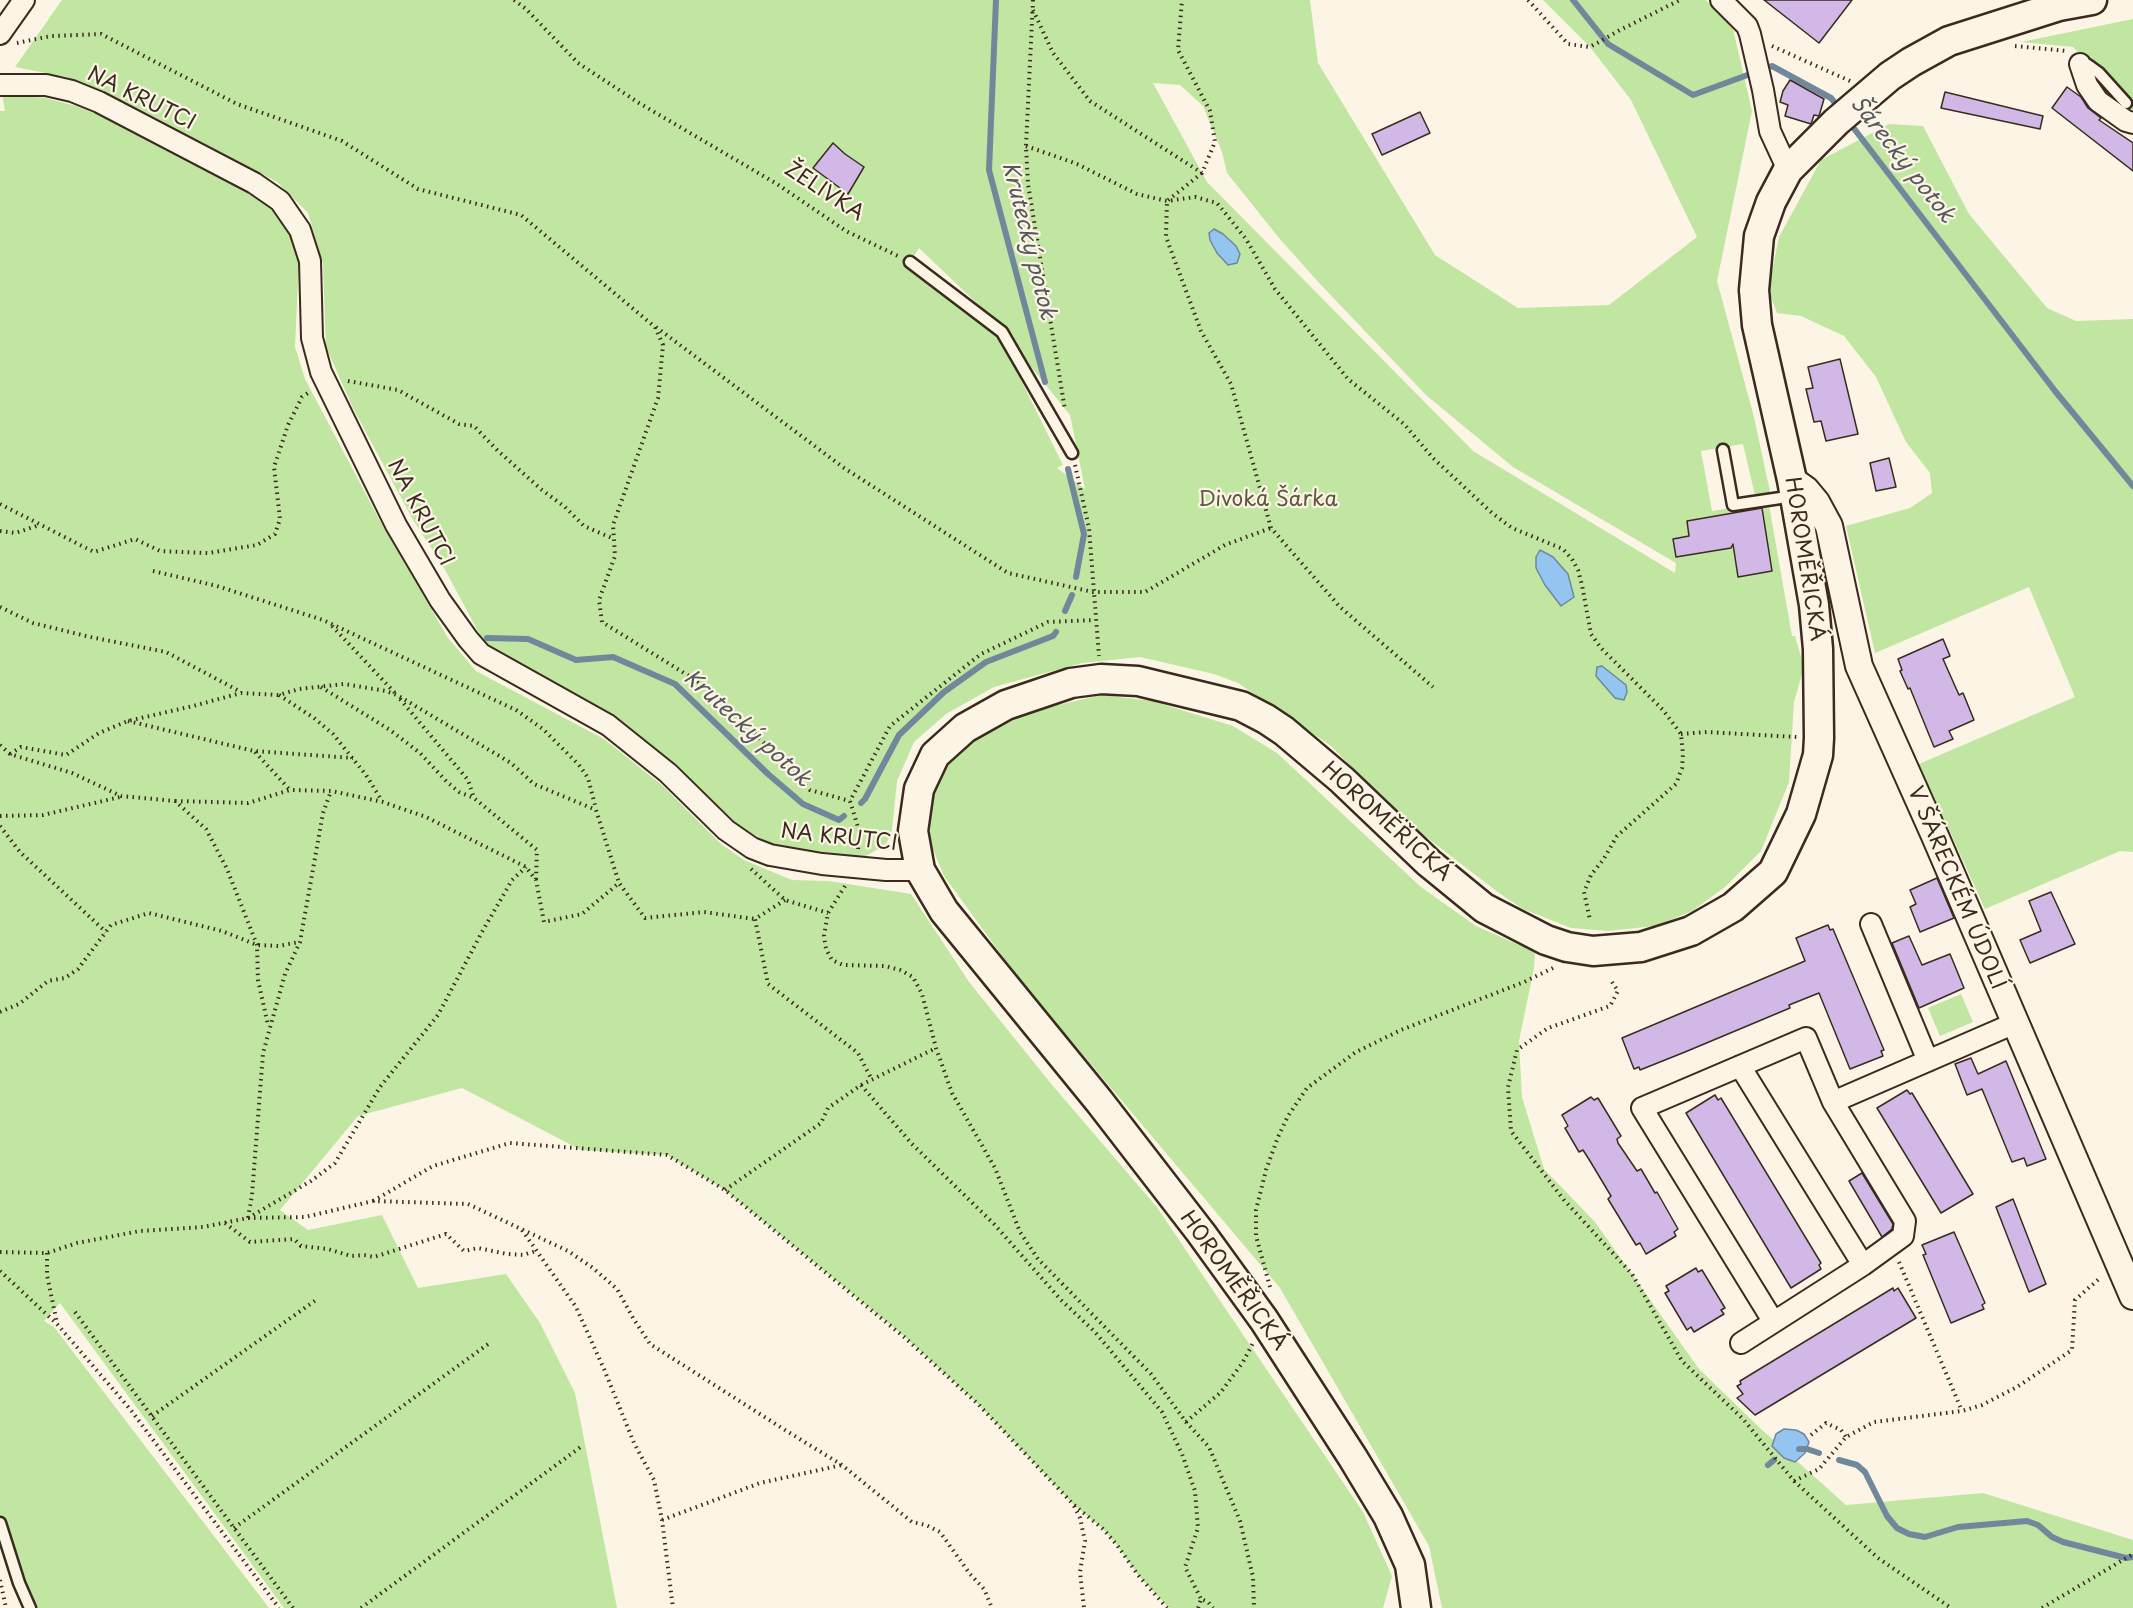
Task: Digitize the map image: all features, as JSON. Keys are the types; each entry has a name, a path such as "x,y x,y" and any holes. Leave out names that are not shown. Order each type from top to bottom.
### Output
{"main road":[{"name":"HOROMĚŘICKÁ","path":"1416,1608 1410,1565 1388,1516 1264,1320 1099,1101 944,911 920,870 913,831 919,789 935,755 965,728 1006,705 1071,683 1101,679 1138,681 1241,706 1266,719 1284,731 1342,780 1429,863 1484,908 1546,940 1568,947 1593,951 1641,947 1691,931 1733,907 1773,872 1801,814 1818,755 1819,738 1818,650 1814,605 1793,488 1759,332 1754,290 1759,236 1771,202 1788,170 1850,104 1890,76 1949,41 2059,6 2092,0"}],"street":[{"path":"5,39 24,0"},
{"path":"1721,0 1747,26 1762,81 1770,131 1788,170"},
{"path":"2080,64 2086,85 2098,101 2126,121 2133,123"},
{"name":"NA KRUTCI","path":"0,85 46,85 72,91 99,102 254,183 280,201 300,230 306,245 310,261 312,338 315,354 325,380 396,525 440,600 481,654 622,736 668,773 726,830 752,848 794,861 920,870"},
{"name":"V ŠÁRECKÉM ÚDOLÍ","path":"1793,488 1806,490 1816,502 1828,526 1859,666 1935,836 2133,1296"},
{"path":"1871,924 1928,1061"},
{"path":"1833,1102 2015,1023"},
{"path":"1741,1343 1863,1265 1903,1236 1905,1221 1833,1102 1806,1038 1642,1108 1773,1321"},
{"path":"1740,1066 1863,1265"}],"lane":[{"path":"2080,64 2088,65 2099,74 2126,103"},
{"path":"910,262 1002,332 1072,453"},
{"path":"1723,450 1733,505 1793,488"},
{"path":"0,1523 30,1608"}],"path":[{"name":"ŽELIVKA","path":"514,0 526,9 578,63 639,103 777,184 846,231 910,262"},
{"path":"1033,0 1026,146 1028,184 1066,418"},
{"path":"1182,0 1178,50 1210,111 1215,142 1202,173 1167,201 1166,237 1201,331 1231,384 1271,528 1340,607 1434,687"},
{"path":"1528,0 1568,44 1590,47 1680,0"},
{"path":"1032,9 1053,53 1090,101 1202,173"},
{"path":"5,39 101,34 237,104 342,141 418,189 521,215 655,327 844,468 1008,573 1093,592 1145,592 1226,545 1271,528"},
{"path":"1750,34 1850,104"},
{"path":"2015,46 2067,51 2080,64"},
{"path":"1026,146 1077,164 1137,194 1167,201 1195,197 1217,203 1246,238 1275,289 1348,380 1404,424 1433,458 1492,513 1512,528 1563,549 1572,559 1578,570 1591,634 1601,648 1663,710 1681,734 1682,768 1676,784 1617,836 1591,875 1584,892 1590,921"},
{"path":"655,327 663,345 658,398 613,525 615,556 599,600 602,622 713,691 810,790 850,801"},
{"path":"0,504 94,552 135,539 160,551 208,553 256,545 276,534 280,519 274,467 288,425 302,397 325,380 356,382 398,390 459,424 474,426 584,526 614,539"},
{"path":"1072,453 1089,528 1101,679"},
{"path":"0,531 15,533 41,525"},
{"path":"153,571 217,586 285,606 330,624 516,710 543,729 571,756 588,778 619,883 645,918 704,912 755,919 785,900"},
{"path":"0,608 33,622 90,637 166,652 241,693"},
{"path":"1095,620 1048,622 981,654 890,726 850,801 860,834 856,867 828,913 824,936 826,949 832,960 843,965 885,966 913,977 922,994 936,1048 952,1093 995,1168 1020,1232 1038,1259 1151,1374 1186,1422 1209,1447 1240,1521 1253,1577 1254,1608"},
{"path":"330,624 397,695 468,780 474,798"},
{"path":"10,754 21,747 66,755 99,733 128,721 241,693 279,695 299,689 344,684 397,695 510,763 534,784 596,810"},
{"path":"321,687 390,730 420,753 459,792 474,798 537,850 536,880 544,922 582,914 619,883"},
{"path":"279,695 314,718 333,734 366,775 383,802"},
{"path":"128,721 179,735 254,751 353,758"},
{"path":"1681,734 1707,732 1819,738"},
{"path":"0,745 10,754 72,773 121,796"},
{"path":"254,751 290,790"},
{"path":"0,816 43,816 121,796 175,801 248,803 290,790 331,791 383,802 426,818 526,867 536,880"},
{"path":"248,1218 252,1196 263,1053 285,974 300,942 323,813 331,791"},
{"path":"175,801 206,829 227,869 257,945 258,980 269,1026"},
{"path":"0,826 20,852 106,932"},
{"path":"752,848 750,868 785,900 828,913"},
{"path":"248,1218 311,1181 335,1163 380,1087 438,1015 512,880 526,867"},
{"path":"0,1011 19,1004 48,981 65,978 78,969 111,925 149,913 222,932 257,945 279,946 300,942"},
{"path":"755,919 768,984 858,1053 872,1080"},
{"path":"1186,1422 1221,1392 1243,1362 1274,1303 1256,1236 1256,1210 1266,1170 1278,1137 1288,1116 1307,1088 1356,1052 1401,1030 1524,982 1559,965 1568,947"},
{"path":"725,1190 821,1123 828,1108 861,1085 936,1048"},
{"path":"861,1085 912,1144 994,1224 1061,1300 1095,1332 1162,1412 1182,1454 1195,1491 1198,1528 1185,1567 1201,1599 1213,1608"},
{"path":"373,1201 433,1166 510,1143 667,1155 725,1190 904,1336 978,1404 1074,1504 1103,1529 1167,1608"},
{"path":"0,1252 47,1253 77,1243 140,1231 203,1227 248,1218 305,1217 373,1201 468,1204 567,1251 593,1268 617,1289 650,1344 842,1465 912,1522 927,1525 940,1532 970,1574 984,1589 992,1608"},
{"path":"224,1223 250,1242 294,1239 301,1246 328,1249 351,1256 374,1257 446,1234 464,1251 478,1248 523,1255 536,1251"},
{"path":"522,1229 576,1307 634,1443 654,1480 662,1520 673,1608"},
{"path":"1892,1245 1962,1411"},
{"path":"47,1253 47,1275 57,1324"},
{"path":"0,1271 57,1324 130,1409 279,1608"},
{"path":"152,1416 316,1300"},
{"path":"75,1312 293,1608"},
{"path":"234,1528 491,1342"},
{"path":"1811,1435 1826,1424 1840,1430 1846,1437"},
{"path":"361,1608 582,1446"},
{"path":"662,1520 760,1483 842,1465"},
{"path":"1794,1481 1878,1558 1951,1608"},
{"path":"1074,1504 1080,1518 1084,1541 1080,1572 1084,1608"},
{"path":"2042,1608 2133,1554"},
{"path":"0,1579 6,1608"},
{"path":"1198,1608 1201,1599"}],"green space":[{"name":"Divoká Šárka","path":"62,0 1310,0 1318,63 1435,255 1518,308 1609,305 1697,237 1631,100 1590,47 1543,0 1706,0 1733,29 1752,111 1717,281 1754,417 1770,492 1769,505 1792,636 1795,636 1804,667 1794,702 1789,782 1761,851 1725,887 1692,911 1655,926 1608,931 1571,928 1523,909 1499,893 1400,817 1331,746 1238,683 1214,674 1140,657 1082,663 994,687 946,714 914,742 897,781 892,830 886,845 864,857 774,846 730,821 674,763 611,713 486,646 444,568 413,520 353,408 326,347 323,264 308,213 277,182 156,118 67,77 15,67","holes":["1153,83 1180,85 1203,106 1222,152 1227,173 1279,238 1321,285 1426,395 1513,467 1676,563 1675,573 1473,451 1207,182","919,248 988,314 1070,415 1085,489 1057,468 1063,465 1001,340 906,268","1743,444 1757,504 1712,511 1701,451"]},
{"path":"2133,19 2133,118 2103,99 2097,81 2083,57 2073,47 2021,42"},
{"path":"2,94 45,98 76,106 108,119 189,158 264,203 280,217 294,241 299,259 295,347 305,379 380,521 448,638 476,671 604,739 663,786 721,844 744,860 792,880 829,881 911,894 969,982 1053,1086 1156,1206 1363,1512 1392,1576 1383,1608 1169,1608 1138,1575 1103,1529 1074,1505 978,1404 904,1336 725,1190 667,1155 581,1150 462,1088 358,1116 280,1210 308,1230 382,1215 418,1288 506,1274 540,1323 575,1393 617,1608 284,1608 60,1303 44,1321 54,1327 269,1608 35,1608 0,1518 0,111 5,111"},
{"path":"1889,124 1923,126 1969,214 2047,308 2076,321 2133,319 2133,852 2120,851 1985,909 1919,764 2075,697 2029,587 1875,653 1846,526 1910,508 1932,493 1930,473 1906,442 1876,377 1844,336 1801,316 1777,313 1771,297 1770,282 1779,237 1821,160"},
{"path":"1102,695 1152,701 1233,726 1277,753 1421,887 1476,926 1535,952 1534,968 1519,1041 1522,1097 1544,1169 1595,1222 1699,1369 1761,1429 1846,1505 1983,1493 2133,1540 2133,1608 1442,1608 1429,1546 1280,1288 1019,979 944,876 928,837 929,804 943,764 972,741 1032,711"},
{"path":"1961,994 1973,1022 1940,1036 1928,1008"}],"water":[{"path":"1214,229 1236,246 1240,254 1237,263 1228,265 1217,253 1209,233"},
{"path":"1540,550 1553,557 1568,574 1574,597 1561,606 1545,585 1536,568 1536,557"},
{"path":"1602,666 1626,685 1627,692 1624,700 1615,698 1596,676 1597,667"},
{"path":"1784,1429 1796,1430 1804,1434 1809,1442 1805,1453 1795,1462 1784,1458 1772,1446 1776,1434"}],"building":[{"path":"1764,0 1852,0 1819,43"},
{"path":"1790,80 1824,99 1819,116 1814,115 1811,124 1785,116 1788,105 1780,102 1783,91"},
{"path":"2067,87 2081,97 2088,108 2101,118 2099,120 2133,143 2133,171 2052,108"},
{"path":"1945,92 2043,116 2040,129 1941,108"},
{"path":"1420,112 1430,133 1382,155 1372,134"},
{"path":"833,143 864,167 848,194 813,168"},
{"path":"1840,359 1858,434 1826,441 1821,421 1814,422 1806,389 1813,388 1808,367"},
{"path":"1889,458 1896,487 1876,491 1870,463"},
{"path":"1762,508 1772,571 1738,577 1733,544 1731,548 1676,557 1673,539 1689,536 1687,521"},
{"path":"1943,639 1950,656 1943,659 1959,695 1963,693 1974,720 1949,731 1953,739 1934,747 1910,688 1908,689 1900,671 1902,670 1898,659"},
{"path":"1937,878 1954,918 1920,932 1910,907 1916,904 1910,890"},
{"path":"2051,892 2075,944 2030,963 2020,940 2041,931 2029,901"},
{"path":"1828,925 1830,930 1833,929 1884,1050 1881,1051 1883,1056 1850,1069 1819,993 1789,1005 1790,1008 1685,1052 1640,1070 1639,1067 1634,1069 1622,1038 1805,961 1796,938"},
{"path":"1909,936 1922,965 1950,954 1964,988 1919,1008 1892,943"},
{"path":"1971,1058 1978,1074 2006,1061 2046,1159 2027,1166 2024,1158 2012,1162 1982,1089 1967,1095 1955,1064"},
{"path":"1907,1090 1910,1094 1912,1093 1973,1194 1941,1213 1877,1108"},
{"path":"1715,1095 1718,1100 1721,1098 1821,1263 1819,1265 1821,1269 1791,1288 1686,1113"},
{"path":"1591,1097 1594,1100 1598,1098 1621,1136 1617,1139 1618,1143 1637,1171 1641,1169 1678,1229 1674,1232 1676,1236 1646,1254 1640,1243 1636,1245 1608,1199 1611,1196 1590,1161 1583,1150 1579,1152 1565,1128 1568,1126 1562,1115"},
{"path":"1862,1173 1893,1224 1892,1229 1882,1237 1849,1181"},
{"path":"2013,1199 2046,1284 2029,1292 1996,1207"},
{"path":"1954,1232 1985,1303 1982,1305 1984,1309 1951,1323 1923,1255 1926,1254 1922,1245"},
{"path":"1696,1268 1698,1272 1702,1270 1725,1308 1721,1310 1724,1314 1694,1332 1691,1327 1687,1330 1665,1293 1669,1291 1666,1286"},
{"path":"1893,1288 1894,1291 1898,1288 1916,1318 1755,1415 1737,1398 1743,1394 1737,1386 1741,1384 1740,1381"}],"waterway":[{"name":"Krutecký potok","path":"996,0 989,170 1045,382"},
{"name":"Šárecký potok","path":"1573,0 1608,44 1693,95 1772,66 1831,98 1840,109"},
{"name":"Šárecký potok","path":"1849,122 2055,391 2133,486"},
{"name":"Krutecký potok","path":"1068,469 1084,534 1076,577"},
{"name":"Krutecký potok","path":"1065,611 1072,595"},
{"name":"Krutecký potok","path":"861,803 899,735 944,692 986,662 1053,636 1056,632"},
{"name":"Krutecký potok","path":"487,638 528,639 576,660 613,657 675,684 768,774 803,804 839,820 844,816"},
{"path":"1799,1449 1819,1453"},
{"path":"1768,1465 1774,1460"},
{"path":"1839,1460 1857,1465 1865,1472 1887,1516 1897,1528 1909,1534 1925,1537 1958,1527 2027,1521 2038,1525 2052,1537 2063,1542 2126,1558 2133,1557"}]}
